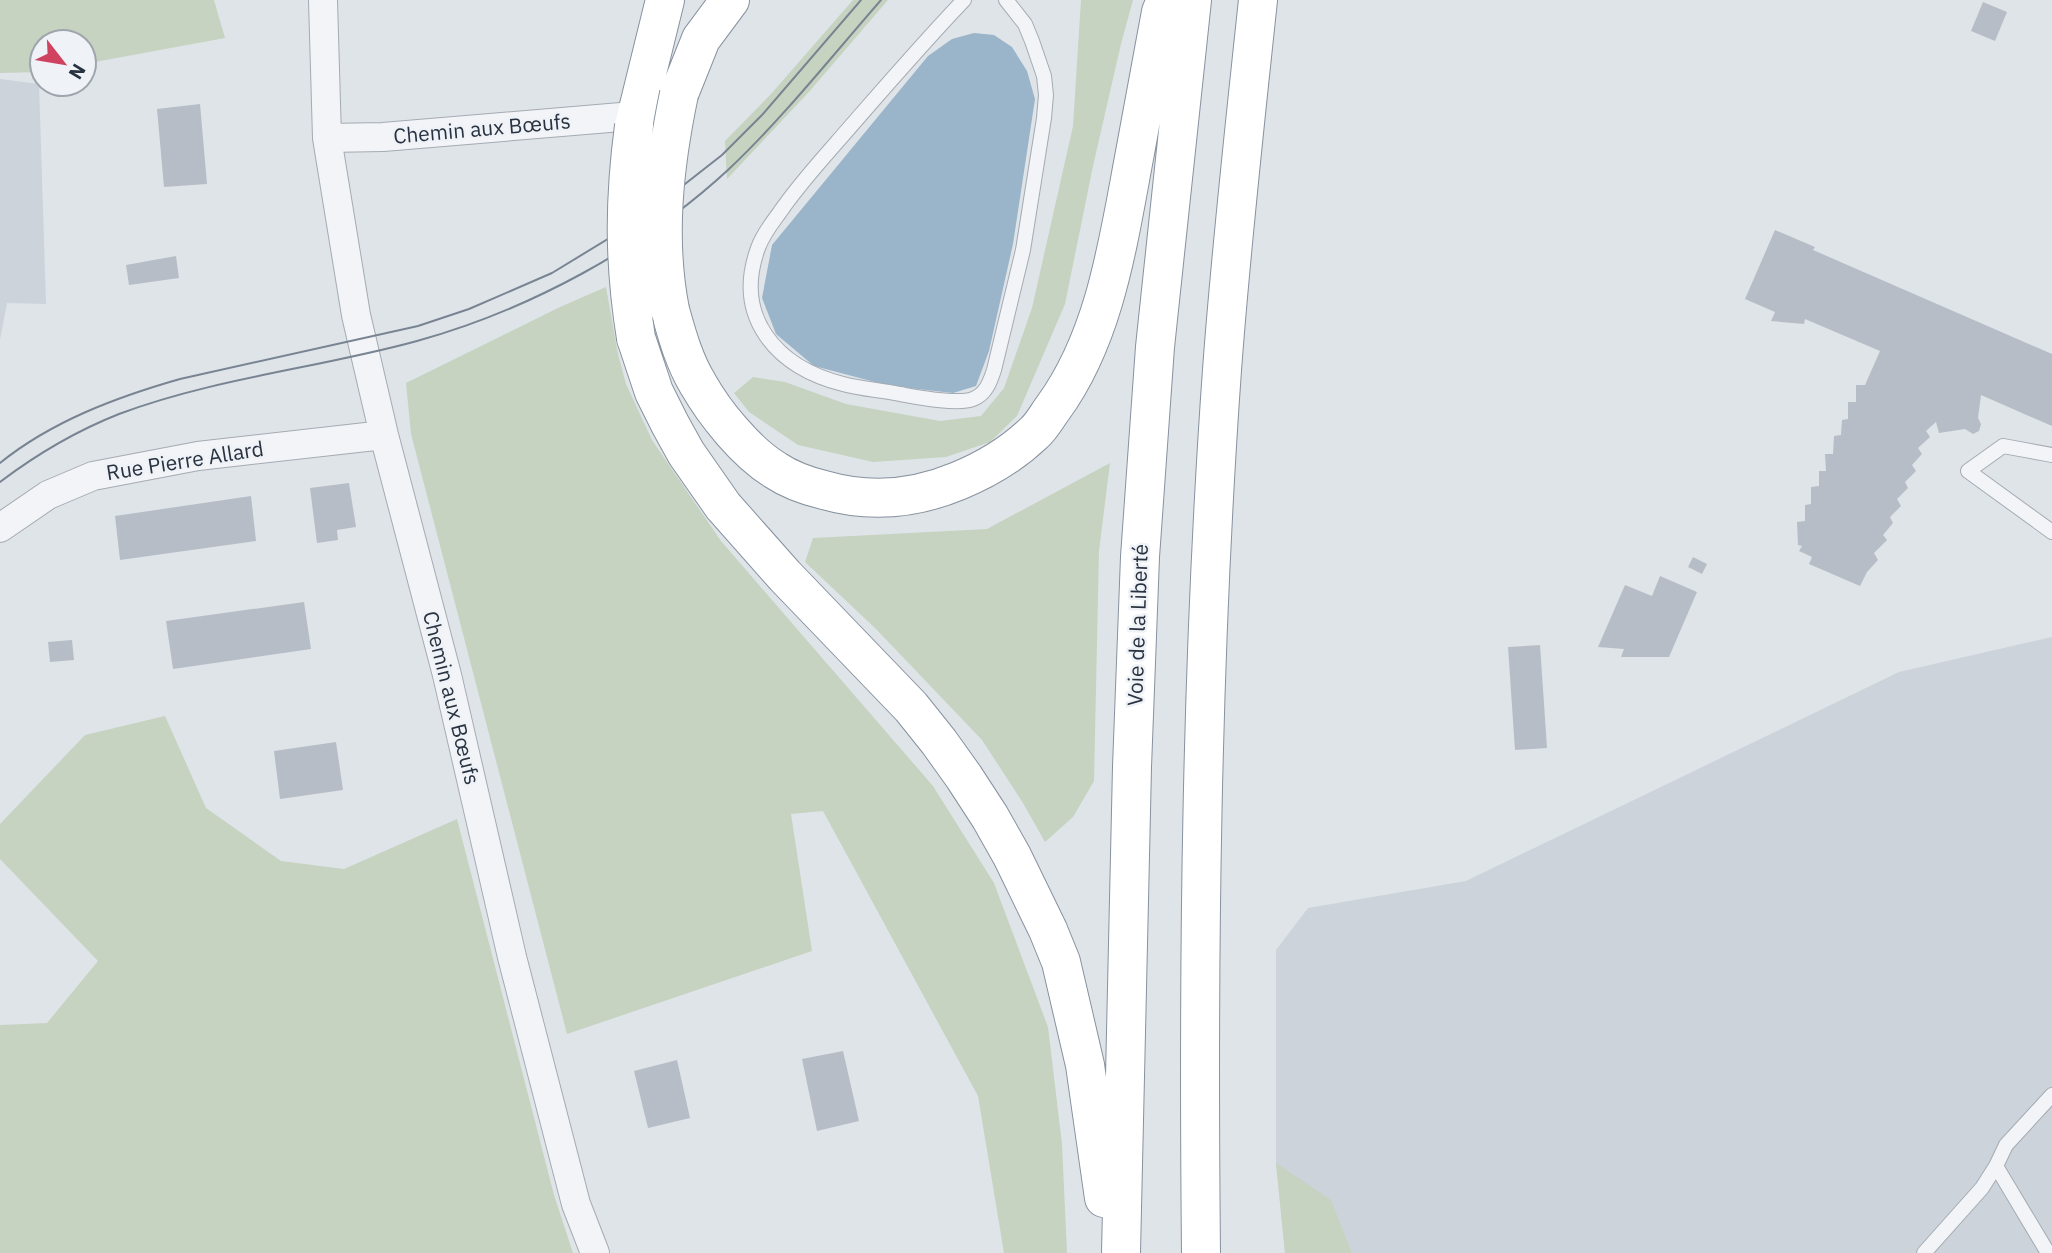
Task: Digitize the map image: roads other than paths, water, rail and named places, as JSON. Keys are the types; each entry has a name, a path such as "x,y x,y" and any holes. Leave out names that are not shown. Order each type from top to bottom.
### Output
{"highway":[{"path":"665,0 635,119 626,215 629,291 636,338 654,392 686,453 723,506 785,576 911,707 964,777 1012,856 1061,962 1085,1065 1102,1190 1120,1253"},
{"path":"730,0 701,39 679,94 665,168 662,251 670,310 680,346 698,384 721,417 746,447 775,470 802,484 832,492 890,498 945,486 974,475 998,461 1035,432 1064,393 1090,343 1106,290 1124,210 1161,12 1166,0"},
{"name":"Voie de la Liberté","path":"1120,1253 1140,556 1155,347 1192,0"},
{"path":"1201,1253 1199,1017 1210,582 1232,245 1258,0"}],"street":[{"name":"Chemin aux Bœufs","path":"323,0 327,138 356,314 384,435 447,675 512,957 576,1204 595,1253"},
{"name":"Chemin aux Bœufs","path":"327,138 397,136 621,117 635,119"},
{"name":"Rue Pierre Allard","path":"0,528 48,495 93,476 198,456 384,435"}],"lane":[{"path":"964,0 933,31 799,185 764,234 757,249 750,282 750,298 762,331 778,350 796,365 818,376 842,384 932,399 972,400 987,388 995,370 1023,250 1046,95 1044,76 1032,41 1020,17 1006,0"},
{"path":"2052,455 2003,446 1968,471 2052,532"},
{"path":"1924,1253 1982,1188 2006,1145 2052,1095"},
{"path":"1996,1166 2048,1253"}],"water":[{"path":"974,33 994,35 1012,47 1027,71 1035,99 1013,244 989,351 976,386 953,393 890,386 814,366 776,334 762,298 772,245 928,56 952,39"}],"tram line":[{"path":"0,463 63,423 133,394 180,379 418,326 469,309 552,273 639,220 722,155 762,115 861,0"},
{"path":"0,482 57,444 119,414 192,391 417,341 501,312 583,273 660,225 729,169 788,108 881,0"}]}
